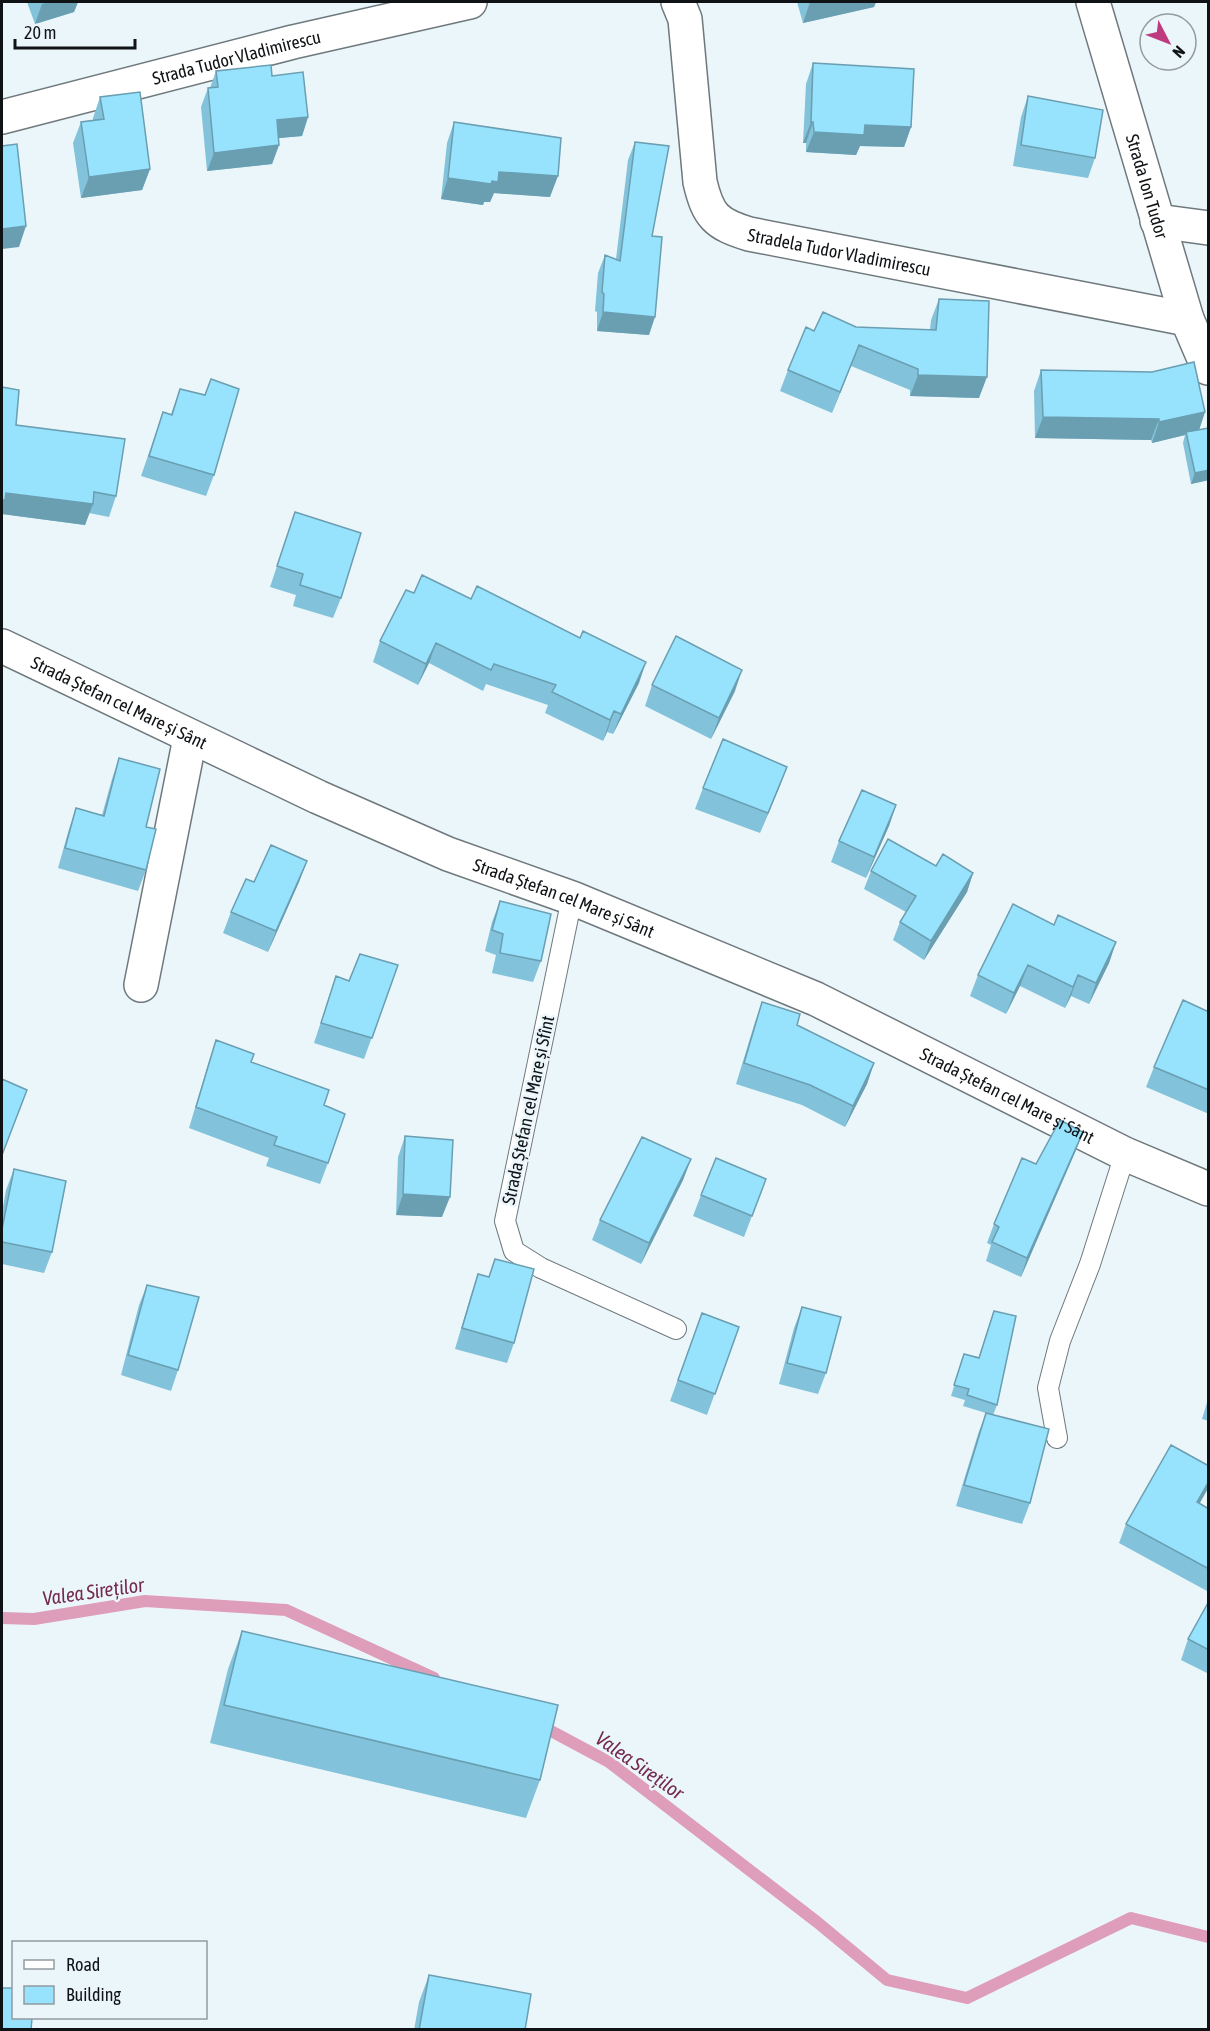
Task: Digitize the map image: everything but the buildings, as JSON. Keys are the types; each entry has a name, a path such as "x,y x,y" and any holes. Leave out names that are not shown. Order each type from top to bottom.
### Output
{"street":[{"name":"Strada Tudor Vladimirescu","path":"2,117 281,45 470,2"},
{"name":"Stradela Tudor Vladimirescu","path":"678,2 685,19 700,182 706,208 725,227 749,234 938,272 1187,319"},
{"name":"Strada Ion Tudor","path":"1093,2 1187,319 1209,368"},
{"path":"1157,221 1209,228"},
{"name":"Strada Ștefan cel Mare și Sânt","path":"2,646 190,738 448,854 572,898 816,999 1125,1154 1209,1189"},
{"path":"141,985 190,738"}],"lane":[{"name":"Strada Ștefan cel Mare și Sfînt","path":"572,898 505,1221 514,1251 541,1268 676,1329"},
{"path":"1057,1438 1048,1388 1060,1341 1090,1264 1125,1154"}],"waterway":[{"name":"Valea Sireților","path":"2,1618 34,1619 145,1601 286,1610 434,1678"},
{"name":"Valea Sireților","path":"538,1724 609,1762 817,1922 887,1980 967,1998 1131,1918 1208,1937"}]}
